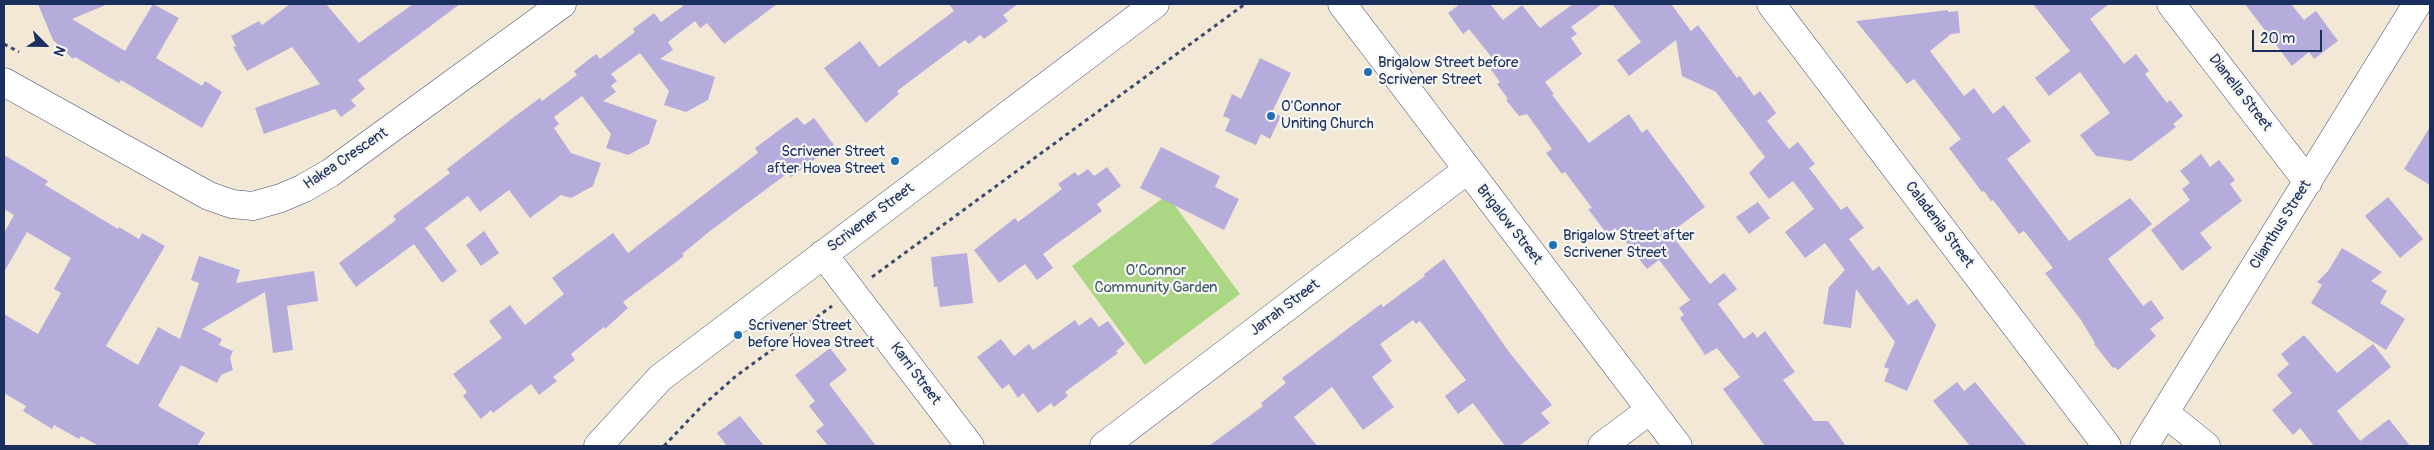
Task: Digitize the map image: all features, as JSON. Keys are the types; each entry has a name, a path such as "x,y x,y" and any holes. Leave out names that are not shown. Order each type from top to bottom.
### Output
{"street":[{"name":"Hakea Crescent","path":"4,82 209,196 232,204 253,206 281,198 330,173 562,4"},
{"name":"Scrivener Street","path":"598,446 660,378 1155,4"},
{"name":"Brigalow Street","path":"1342,4 1678,446"},
{"name":"Caladenia Street","path":"1771,4 2107,446"},
{"name":"Dianella Street","path":"2171,4 2308,182"},
{"name":"Clianthus Street","path":"2144,446 2417,4"},
{"name":"Jarrah Street","path":"1104,446 1467,170"},
{"name":"Karri Street","path":"824,254 970,446"},
{"path":"1602,446 1650,410"},
{"path":"2165,413 2206,446"}],"path":[{"path":"664,446 736,376 1245,4"},
{"path":"4,44 19,52"}],"green space":[{"name":"O’Connor Community Garden","path":"1167,195 1240,294 1145,365 1072,266"}],"building":[{"path":"38,4 108,4 72,19 125,51 153,4 179,18 156,58 202,86 205,81 222,92 202,128 121,80 119,83 75,57 73,59 53,40"},
{"path":"290,4 326,4 359,43 413,4 460,4 358,80 365,89 351,100 356,106 341,117 335,109 264,134 255,108 320,84 292,47 247,71 233,47 236,46 231,36 259,21 262,25"},
{"path":"682,4 777,4 724,44 707,23 700,28 695,21 668,42 673,50 660,59 715,77 708,100 686,112 664,105 669,91 640,53 611,74 617,81 611,86 616,92 603,101 657,120 649,144 628,155 606,148 611,134 582,96 554,117 559,124 554,128 571,153 601,163 593,186 571,198 561,195 530,218 509,190 480,212 468,196 425,228 457,271 442,283 414,244 356,287 339,263 396,220 393,216 450,173 447,169 540,98 542,101 577,75 574,71 596,54 600,59 635,32 633,29 654,13 661,22 683,6"},
{"path":"949,4 1018,4 1003,15 1008,21 984,39 980,35 969,44 965,40 897,91 899,94 866,123 824,68 860,41 879,67 954,11"},
{"path":"1460,4 1490,4 1503,20 1522,5 1540,28 1573,4 1602,4 1571,27 1577,34 1571,38 1582,54 1545,82 1554,94 1552,95 1589,143 1629,114 1642,133 1647,129 1705,207 1670,233 1710,284 1724,273 1737,289 1718,304 1744,339 1753,332 1757,338 1765,331 1795,372 1783,380 1814,421 1828,421 1846,446 1765,446 1723,389 1740,377 1717,348 1705,355 1680,318 1684,315 1679,308 1690,300 1659,260 1647,269 1615,228 1607,234 1588,209 1592,208 1565,172 1562,174 1546,153 1552,149 1527,114 1519,116 1506,100 1508,99 1497,84 1500,82 1487,64 1493,59 1469,29 1463,34 1448,13"},
{"path":"1612,4 1671,4 1691,31 1698,25 1737,78 1740,76 1754,96 1760,91 1776,113 1767,121 1789,149 1798,142 1815,164 1809,168 1841,210 1847,206 1864,228 1849,239 1873,271 1879,266 1908,305 1917,299 1936,325 1907,391 1884,381 1889,369 1884,367 1895,342 1856,289 1851,328 1823,324 1829,287 1845,270 1825,243 1805,258 1785,232 1814,209 1793,181 1769,199 1749,173 1765,157 1716,92 1682,76 1676,40 1629,76 1617,60 1641,42"},
{"path":"2033,4 2109,4 2090,19 2124,64 2136,54 2149,71 2145,74 2167,103 2170,100 2183,116 2173,124 2176,127 2131,161 2096,156 2080,135 2110,113 2080,72 2049,96 2035,78 2070,51"},
{"path":"2245,4 2291,4 2304,20 2316,11 2338,41 2314,59 2309,52 2292,66"},
{"path":"1948,10 1948,12 1958,11 1960,33 1951,34 1930,51 1964,96 1974,88 1993,114 2004,105 2031,141 2007,159 2069,241 2130,198 2152,224 2108,259 2143,306 2151,300 2164,318 2150,329 2156,336 2118,370 2115,367 2113,368 2094,344 2081,320 2045,273 2053,268 2024,231 2019,234 1993,200 1991,201 1984,191 1982,192 1949,148 1961,139 1914,79 1907,84 1856,21"},
{"path":"1260,58 1291,73 1272,112 1281,116 1270,139 1261,134 1256,145 1225,131 1230,119 1223,116 1232,94 1241,99"},
{"path":"797,117 804,125 814,118 834,145 791,177 788,173 710,231 682,254 684,256 623,302 628,308 605,329 604,327 571,354 575,360 553,377 557,381 539,395 531,384 493,413 491,410 481,419 463,396 467,392 453,374 502,338 489,321 510,305 525,325 564,294 552,278 613,233 628,253 758,153 755,148"},
{"path":"2430,127 2430,185 2404,169"},
{"path":"1161,147 1220,176 1215,187 1239,199 1224,230 1140,188"},
{"path":"2201,154 2210,167 2219,160 2235,180 2230,184 2242,201 2200,233 2212,248 2182,271 2151,230 2190,200 2182,189 2190,183 2180,171"},
{"path":"4,155 48,181 45,185 118,229 119,227 139,239 142,233 165,246 106,346 138,365 158,327 180,339 199,283 191,280 199,256 240,270 236,283 314,271 318,301 287,306 293,350 273,353 265,292 202,329 222,339 219,345 233,351 230,358 233,370 221,375 217,383 181,365 158,406 205,433 197,446 99,446 81,436 79,439 54,425 52,429 23,411 26,406 4,393 4,314 38,334 61,293 54,289 71,258 27,232 4,272 4,233 14,215 4,209"},
{"path":"1107,167 1121,186 1097,204 1102,211 1043,254 1053,268 1037,280 1025,264 999,283 974,250 1015,218 1018,222 1062,189 1058,184 1075,172 1078,176 1088,169 1094,176"},
{"path":"2388,197 2423,239 2400,258 2365,216"},
{"path":"1758,202 1770,218 1749,234 1736,217"},
{"path":"484,231 499,253 481,266 466,245"},
{"path":"2342,248 2382,272 2371,281 2387,291 2380,303 2405,319 2386,350 2311,303 2322,285 2317,282 2328,271"},
{"path":"967,253 973,303 940,307 937,287 934,287 931,257"},
{"path":"1444,259 1509,352 1552,405 1541,413 1550,423 1519,446 1505,446 1473,403 1458,414 1445,396 1466,380 1420,321 1416,324 1413,320 1380,344 1392,361 1372,377 1394,407 1363,430 1332,387 1294,417 1317,446 1209,446 1263,406 1261,403 1286,383 1282,378 1381,304 1383,307 1425,276 1424,274"},
{"path":"1091,317 1099,327 1108,321 1125,344 1116,351 1118,353 1065,392 1068,396 1054,407 1051,403 1038,413 1023,393 1018,398 1009,384 1002,389 977,357 1001,339 1014,356 1029,344 1033,350 1075,320 1079,326"},
{"path":"2304,335 2337,373 2373,344 2391,367 2337,411 2360,441 2389,419 2410,446 2314,446 2300,428 2293,435 2272,410 2292,393 2277,375 2289,364 2281,354"},
{"path":"830,348 847,370 829,384 876,446 828,446 816,431 824,425 809,406 815,401 795,375"},
{"path":"1957,382 1964,391 1975,382 2027,446 1970,446 1933,401"},
{"path":"740,416 764,446 727,446 717,433"}],"place":[{"name":"Brigalow Street before Scrivener Street","path":"1368,72"},
{"name":"O'Connor Uniting Church","path":"1271,116"},
{"name":"Scrivener Street after Hovea Street","path":"895,161"},
{"name":"Brigalow Street after Scrivener Street","path":"1553,245"},
{"name":"Scrivener Street before Hovea Street","path":"738,335"}]}
